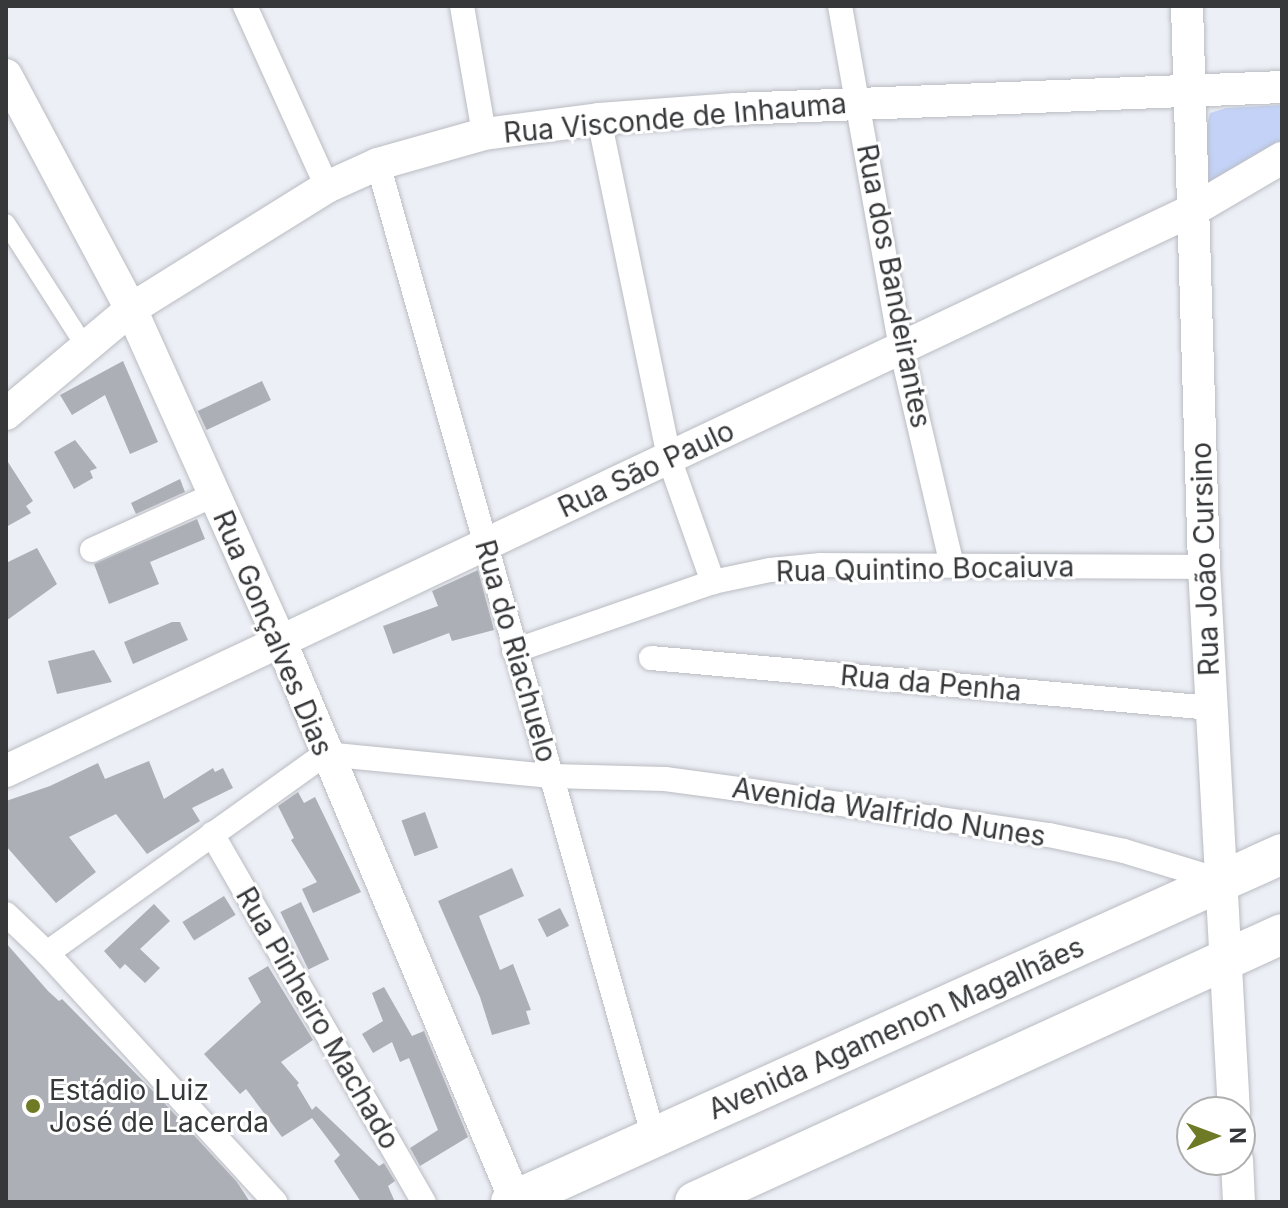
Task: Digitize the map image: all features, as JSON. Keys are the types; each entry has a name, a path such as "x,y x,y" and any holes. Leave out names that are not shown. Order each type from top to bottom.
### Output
{"main road":[{"name":"Avenida Agamenon Magalhães","path":"514,1201 1282,854"},
{"path":"695,1202 1282,934"}],"street":[{"path":"245,6 327,187"},
{"path":"462,6 484,134"},
{"name":"Rua dos Bandeirantes","path":"840,6 861,103 901,348 952,565"},
{"name":"Rua João Cursino","path":"1187,6 1204,567 1233,1096"},
{"name":"Rua Gonçalves Dias","path":"6,75 131,309 281,642 325,754 514,1201"},
{"name":"Rua Visconde de Inhauma","path":"6,414 84,345 131,309 327,187 378,164 484,134 599,119 861,103 1282,87"},
{"path":"599,119 669,458 713,582"},
{"name":"Rua São Paulo","path":"6,771 1195,209 1282,158"},
{"name":"Rua do Riachuelo","path":"378,164 654,1138"},
{"path":"6,223 84,345"},
{"path":"92,550 214,495"},
{"name":"Rua Quintino Bocaiuva","path":"514,651 713,582 770,570 821,565 1204,567"},
{"name":"Rua da Penha","path":"651,658 1211,708"},
{"path":"47,953 325,754"},
{"name":"Avenida Walfrido Nunes","path":"325,754 551,776 665,779 1034,833 1124,851 1222,881"},
{"name":"Rua Pinheiro Machado","path":"212,834 424,1202"},
{"path":"6,914 47,953 275,1202"},
{"path":"1238,1176 1239,1202"}],"shaded area":[{"path":"1282,105 1282,169 1205,187 1205,133 1210,113 1226,108"}],"building":[{"path":"123,361 158,442 130,454 105,395 72,415 60,395"},
{"path":"262,381 271,400 207,430 198,411"},
{"path":"75,440 97,468 90,471 93,478 74,489 54,452"},
{"path":"6,459 33,501 26,506 31,513 6,527"},
{"path":"180,479 185,492 136,514 131,503"},
{"path":"197,519 205,539 150,562 159,584 109,604 94,564"},
{"path":"37,548 57,584 6,621 6,563"},
{"path":"478,570 494,630 452,641 449,633 393,654 383,626 438,606 432,591"},
{"path":"172,622 180,622 188,640 133,664 124,642"},
{"path":"94,650 112,682 57,694 48,661"},
{"path":"149,761 164,799 213,768 215,772 223,768 233,788 192,808 200,821 147,854 116,814 69,837 96,872 56,903 6,846 6,801 50,786 98,763 105,779"},
{"path":"298,792 304,803 315,797 361,892 313,913 302,889 317,882 291,840 294,838 278,806"},
{"path":"425,812 438,848 415,856 402,821"},
{"path":"512,868 524,896 479,916 500,970 513,964 531,1010 526,1011 530,1024 492,1035 480,997 438,901"},
{"path":"224,896 236,915 194,941 182,922"},
{"path":"301,902 329,960 308,970 280,912"},
{"path":"154,904 170,921 140,949 160,968 145,983 125,964 120,969 104,951"},
{"path":"560,908 569,926 547,937 538,919"},
{"path":"6,943 48,991 59,1001 62,999 157,1095 237,1182 250,1202 6,1202"},
{"path":"268,966 313,1040 281,1062 299,1083 297,1085 312,1110 316,1106 379,1166 384,1163 395,1181 388,1186 395,1202 361,1202 334,1161 340,1155 312,1118 282,1137 246,1089 240,1094 204,1054 261,1002 248,978"},
{"path":"384,987 412,1036 424,1031 468,1137 420,1166 410,1148 438,1130 409,1058 400,1062 392,1042 373,1053 362,1034 383,1021 372,993"}],"place":[{"name":"Estádio Luiz José de Lacerda","path":"33,1106"}]}
